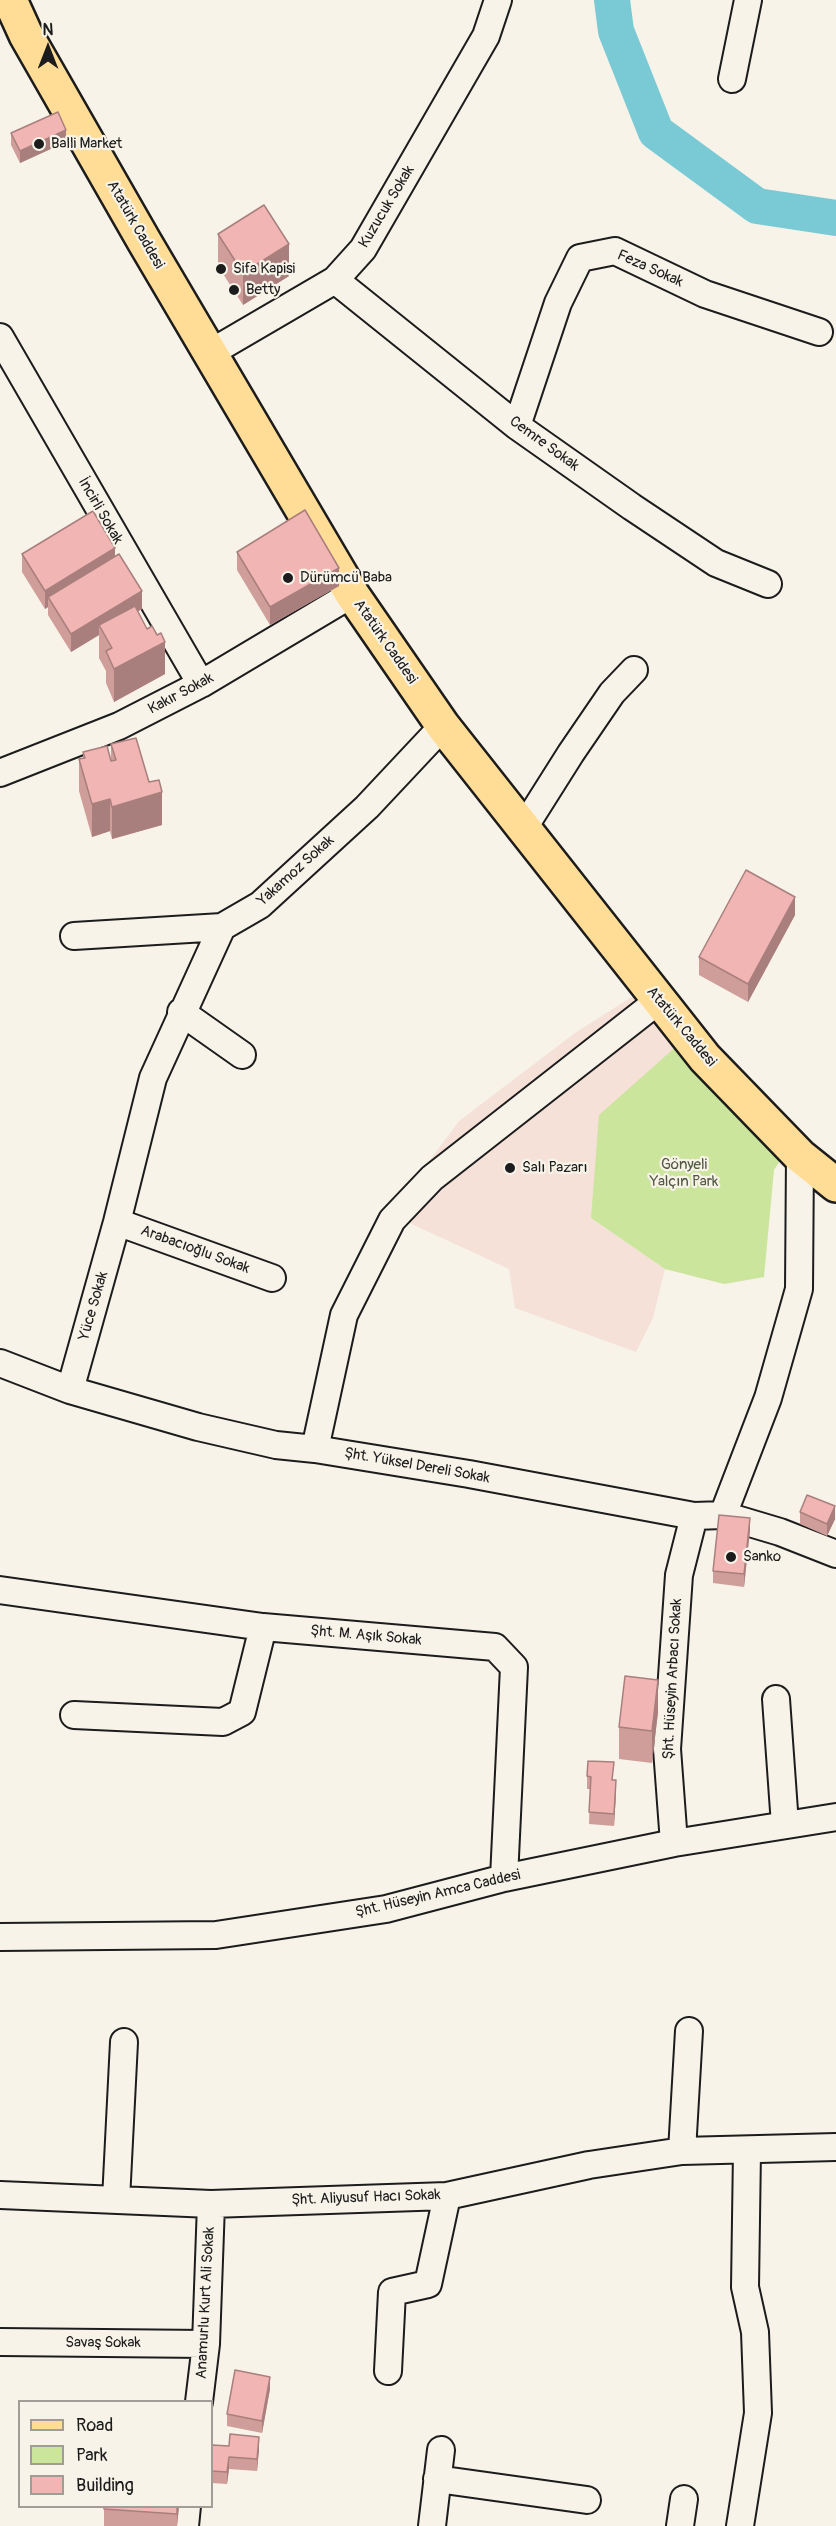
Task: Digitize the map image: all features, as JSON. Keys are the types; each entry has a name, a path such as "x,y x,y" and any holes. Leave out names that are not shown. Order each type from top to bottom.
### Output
{"main road":[{"name":"Atatürk Caddesi","path":"10,0 26,35 352,594 443,726 705,1058 801,1156 836,1184"}],"street":[{"name":"Kuzucuk Sokak","path":"210,353 335,280 363,249 486,36 498,0"},
{"path":"732,79 748,0"},
{"name":"Feza Sokak","path":"517,426 558,303 580,258 615,251 705,294 819,332"},
{"name":"Cemre Sokak","path":"335,280 517,426 716,563 768,584"},
{"name":"İncirli Sokak","path":"0,337 201,684"},
{"name":"Kakır Sokak","path":"3,766 118,726 201,684 352,594"},
{"path":"523,829 612,693 634,670"},
{"name":"Yakamoz Sokak","path":"74,936 222,927 260,905 367,807 443,726"},
{"path":"222,927 181,1012 242,1054"},
{"path":"315,1449 344,1315 392,1220 432,1178 658,1001"},
{"name":"Yüce Sokak","path":"70,1390 117,1222 153,1078 181,1012"},
{"path":"723,1515 768,1398 799,1289 801,1156"},
{"name":"Arabacıoğlu Sokak","path":"117,1222 272,1278"},
{"name":"Şht. Yüksel Dereli Sokak","path":"0,1363 70,1390 198,1427 276,1445 315,1449 694,1516 723,1515 780,1532 836,1554"},
{"name":"Şht. Hüseyin Arbacı Sokak","path":"674,1843 667,1749 679,1575 694,1516"},
{"name":"Şht. M. Aşık Sokak","path":"0,1590 263,1627 495,1647 514,1666 504,1878"},
{"path":"74,1715 223,1722 242,1712 263,1627"},
{"path":"776,1699 785,1825"},
{"name":"Şht. Hüseyin Amca Caddesi","path":"0,1937 216,1935 386,1909 504,1878 674,1843 836,1817"},
{"path":"682,2151 688,2031"},
{"path":"116,2200 124,2042"},
{"name":"Şht. Aliyusuf Hacı Sokak","path":"0,2195 211,2204 447,2196 589,2165 682,2151 836,2147"},
{"path":"740,2526 758,2413 755,2332 745,2287 747,2151"},
{"path":"388,2371 392,2292 428,2284 447,2196"},
{"name":"Anamurlu Kurt Ali Sokak","path":"199,2400 206,2344 211,2204"},
{"name":"Savaş Sokak","path":"0,2342 206,2344"},
{"path":"432,2526 441,2450"},
{"path":"437,2479 587,2500"},
{"path":"680,2526 684,2499"},
{"path":"185,2526 187,2508"}],"shaded area":[{"name":"Salı Pazarı","path":"641,991 679,1044 591,1218 665,1269 653,1318 636,1352 515,1308 509,1269 390,1214 459,1121 575,1033"}],"green space":[{"name":"Gönyeli Yalçın Park","path":"679,1044 789,1147 774,1170 764,1277 724,1284 665,1269 591,1218 599,1115"}],"building":[{"path":"58,112 66,130 20,151 11,133"},
{"path":"264,205 289,244 243,273 218,234"},
{"name":"Dürümcü Baba","path":"305,510 339,568 270,607 237,552"},
{"path":"93,511 115,548 45,591 22,554"},
{"path":"119,554 142,591 71,634 48,597"},
{"path":"135,606 147,629 152,626 157,635 161,633 165,642 114,669 106,651 112,648 99,625"},
{"path":"136,738 149,782 159,780 162,792 112,807 110,799 92,804 79,759 85,758 83,752 107,746 111,761 116,760 111,744"},
{"path":"746,870 795,897 748,984 699,957"},
{"path":"807,1495 835,1506 827,1524 800,1512"},
{"name":"Sanko","path":"719,1515 750,1518 744,1574 713,1571"},
{"path":"625,1676 658,1680 652,1731 619,1727"},
{"path":"588,1761 614,1762 612,1780 616,1780 614,1814 589,1812 591,1777 587,1776"},
{"path":"235,2370 270,2377 262,2421 227,2414"},
{"path":"230,2434 259,2437 257,2459 229,2457 227,2472 213,2471 213,2445 229,2446"},
{"path":"177,2508 177,2514 104,2509"}],"waterway":[{"path":"612,0 616,31 656,132 757,206 836,218"}],"place":[{"name":"Balli Market","path":"39,144"},
{"name":"Sifa Kapisi","path":"221,269"},
{"name":"Betty","path":"234,290"},
{"name":"Dürümcü Baba","path":"288,578"},
{"name":"Salı Pazarı","path":"510,1168"},
{"name":"Sanko","path":"731,1557"}]}
